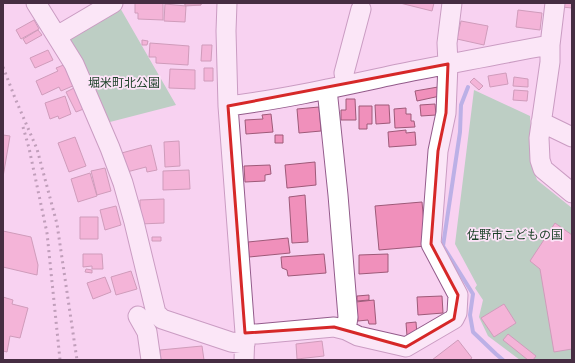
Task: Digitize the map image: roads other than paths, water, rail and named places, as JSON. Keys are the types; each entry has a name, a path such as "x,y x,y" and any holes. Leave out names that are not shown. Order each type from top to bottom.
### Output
{"street":[{"path":"36,3 58,36 74,64 110,148 123,183 134,222 156,313 162,319 245,346"},
{"path":"58,36 113,3"},
{"path":"227,3 226,31 228,106 245,346"},
{"path":"245,346 257,334 334,327 346,330 358,336 406,347 454,319 457,312 458,295 430,244 438,151 446,113 448,64 447,43 452,3"},
{"path":"555,3 550,45 550,62 536,129 540,160 543,169 572,192"},
{"path":"346,85 344,73 361,8"},
{"path":"228,106 327,89 550,45"},
{"path":"327,89 338,195 348,317 346,330"},
{"path":"536,129 572,136"},
{"path":"138,316 147,332 151,360"}],"waterway":[{"path":"468,87 461,105 460,132 443,246 473,294 470,315 473,332 503,360"}],"railway":[{"path":"3,67 37,149 57,224 77,360"},
{"path":"23,127 29,148 47,233 60,360"}],"park label":[{"name":"堀米町北公園","path":"124,83"},
{"name":"佐野市こどもの国","path":"515,235"}]}
